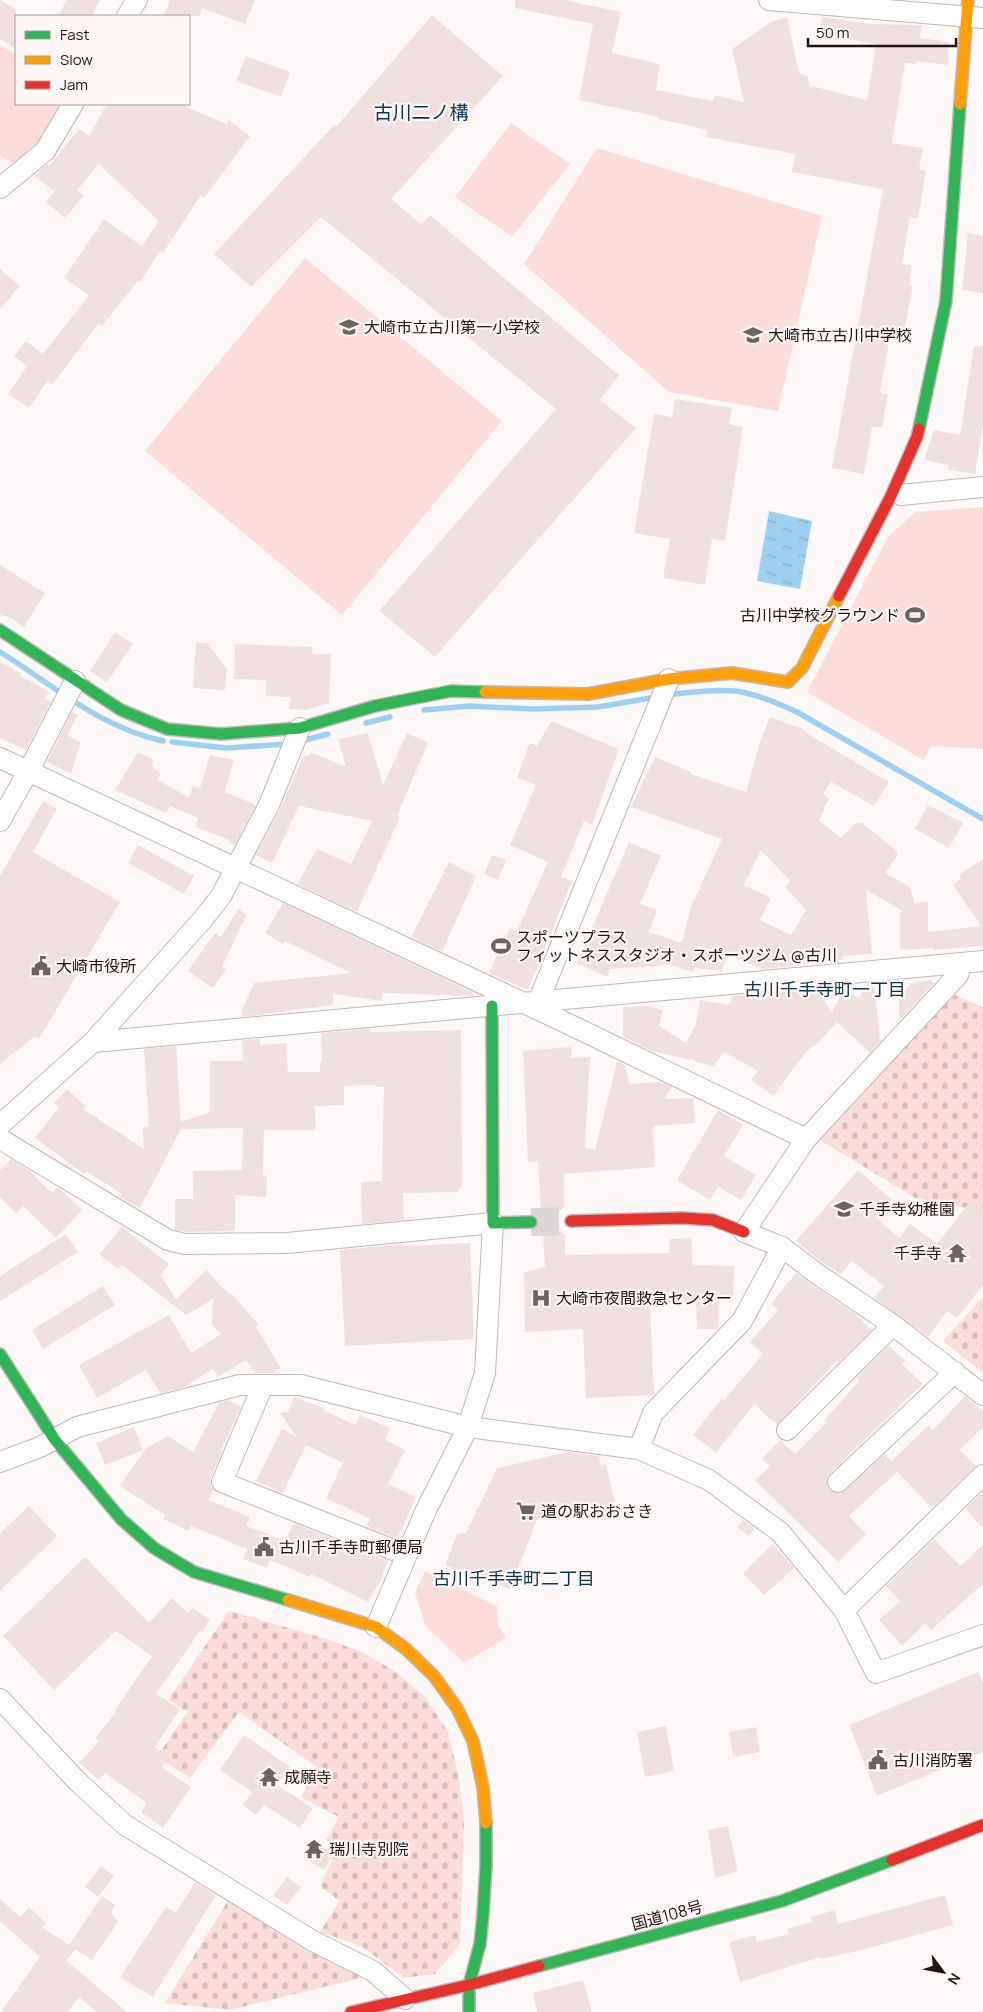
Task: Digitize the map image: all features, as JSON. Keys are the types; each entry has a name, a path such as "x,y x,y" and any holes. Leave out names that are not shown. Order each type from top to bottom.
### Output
{"main road":[{"path":"0,630 69,693 121,710 167,729 221,734 297,738 376,706 451,692 588,694 667,684 732,673 788,682 802,668 891,496 917,438 946,301 972,11"},
{"path":"492,1006 492,1223 531,1222"},
{"path":"571,1221 682,1218 713,1220 744,1232"},
{"path":"0,1354 55,1440 120,1519 154,1548 194,1572 376,1627 396,1639 440,1684 459,1712 473,1740 482,1778 486,1830 484,1898 481,1940 469,1985 468,2012"},
{"name":"国道108号","path":"351,2012 469,1985 782,1901 983,1825"}],"street":[{"path":"128,15 136,0"},
{"path":"769,0 972,11"},
{"path":"0,188 45,151 72,105"},
{"path":"901,495 983,487"},
{"path":"532,1003 667,684"},
{"path":"0,821 69,693"},
{"path":"0,1125 93,1042 204,919 221,896 237,868 269,804 297,738"},
{"path":"0,758 532,1003 806,1139"},
{"path":"93,1042 983,961"},
{"path":"962,963 958,975 806,1139 744,1232 782,1247 816,1273 893,1324 983,1395"},
{"path":"0,1139 168,1240 186,1244 287,1243 492,1223 485,1373 468,1426 426,1510 376,1627"},
{"path":"639,1449 654,1413 742,1321 782,1247"},
{"path":"787,1430 893,1324"},
{"path":"838,1482 955,1372"},
{"path":"0,1462 55,1440 77,1427 240,1385 301,1385 468,1426 639,1449 709,1480 780,1532 844,1610 876,1673 983,1635"},
{"path":"263,1385 222,1482 406,1555"},
{"path":"844,1610 983,1475"},
{"path":"0,1699 78,1782 126,1825 313,1941 373,1971 405,1999"}],"green space":[{"path":"0,45 15,53 15,105 67,105 40,147 17,165 0,156"},
{"path":"511,123 570,164 512,237 455,197"},
{"path":"597,148 822,216 778,411 669,392 524,264"},
{"path":"305,258 502,421 342,615 145,451"},
{"name":"古川中学校グラウンド","path":"983,507 983,749 932,746 923,760 807,692 888,537 915,512"},
{"path":"955,995 983,1007 983,1211 915,1198 815,1137"},
{"path":"983,1297 983,1373 943,1341"},
{"path":"425,1571 497,1606 498,1624 506,1638 464,1663 426,1627 415,1593"},
{"path":"229,1611 324,1638 362,1652 396,1672 426,1698 448,1732 458,1773 464,1820 460,1944 435,1974 404,1978 361,1946 320,1932 340,1901 320,1886 334,1855 326,1840 339,1817 301,1797 318,1768 239,1712 190,1778 157,1757 187,1712 168,1700"},
{"path":"229,1899 369,1976 229,2010 165,2003"}],"water":[{"path":"769,511 812,521 800,589 757,581"}],"building":[{"path":"0,0 16,9 15,48 0,39"},
{"path":"67,0 100,0 92,15 59,15"},
{"path":"170,0 255,0 245,24 202,8 199,16 164,15"},
{"path":"515,0 564,0 621,12 612,53 660,64 656,90 713,101 715,95 744,102 732,49 771,22 787,17 799,73 807,76 811,90 812,86 867,100 876,44 819,35 822,17 870,24 922,25 920,38 949,42 948,65 917,61 916,64 905,63 892,143 923,148 919,169 926,171 918,218 910,217 902,264 912,265 909,285 913,286 904,333 891,331 880,392 888,395 882,427 872,427 864,474 832,468 883,189 792,172 795,154 706,137 707,130 659,119 659,117 579,100 593,24 515,8"},
{"path":"432,15 503,76 391,199 421,224 430,215 619,375 600,400 636,428 435,657 379,611 556,409 321,217 251,287 214,254 334,125 336,127"},
{"path":"246,56 290,72 281,97 236,81"},
{"path":"106,105 182,105 226,124 229,120 250,136 204,198 201,195 163,253 160,251 140,282 138,281 102,326 99,323 52,385 47,382 29,408 8,394 27,366 14,356 26,341 43,354 89,295 64,278 104,219 142,246 159,221 99,164 77,190 84,195 65,218 46,202 55,191 35,177 48,164 50,165 79,129 89,136"},
{"path":"968,233 983,236 983,293 962,290"},
{"path":"0,269 20,286 0,309"},
{"path":"974,346 983,346 983,425 975,474 948,470 949,465 924,460 934,430 960,435"},
{"path":"675,399 732,408 729,424 743,427 725,541 712,539 705,585 663,578 670,539 634,533 654,414 672,417"},
{"path":"0,565 45,593 24,627 9,617 0,615"},
{"path":"115,632 133,644 107,682 90,671"},
{"path":"196,642 208,643 227,669 225,690 193,688"},
{"path":"235,644 313,647 312,654 331,654 329,703 306,710 289,709 291,697 266,696 266,680 234,679"},
{"path":"0,662 21,673 20,676 49,691 45,699 51,702 26,750 0,738"},
{"path":"72,712 78,715 67,735 81,742 71,774 47,762"},
{"path":"770,717 803,729 803,731 889,782 874,806 831,782 823,794 829,798 819,820 841,838 856,823 862,823 897,851 897,857 885,873 910,887 915,903 928,902 928,932 981,926 953,885 961,879 959,875 983,859 983,946 933,950 933,948 900,950 900,913 903,911 866,890 872,954 843,956 844,960 792,964 796,966 762,969 728,954 722,971 694,968 693,972 669,965 610,969 607,977 577,963 629,842 661,856 640,904 657,910 649,932 682,943 691,907 722,839 631,807 655,757 691,772 691,774 746,792 760,742","holes":["761,850 790,881 785,887 806,910 791,935 760,920 771,898 744,885"]},
{"path":"551,721 619,749 592,825 584,821 561,877 572,881 528,990 489,973 510,928 517,931 548,862 510,845 536,785 517,777 530,743 537,746"},
{"path":"368,733 383,785 407,733 428,743 397,816 400,817 357,912 297,884 317,849 351,864 372,821 299,806 272,863 256,855 280,810 303,756 308,756 311,752 346,767 338,739"},
{"path":"138,752 154,760 152,766 161,774 157,780 189,797 193,786 200,788 210,755 234,760 225,792 256,805 235,845 230,843 229,840 196,827 198,818 170,806 166,813 115,790"},
{"name":"大崎市役所","path":"43,801 57,809 33,852 120,902 39,1039 35,1036 0,1064 0,876"},
{"path":"928,805 963,823 949,848 915,829"},
{"path":"138,845 194,876 184,894 128,863"},
{"path":"492,855 506,860 498,880 484,874"},
{"path":"449,862 476,876 442,952 411,937"},
{"path":"283,903 472,992 473,996 383,993 382,1001 333,994 333,1005 242,1017 242,1010 254,983 351,973 285,941 283,944 265,933"},
{"path":"238,909 247,914 222,967 226,969 213,988 188,971 215,933 221,937"},
{"path":"931,980 934,983 899,1021 899,996 912,983"},
{"path":"868,983 874,983 880,1040 882,1040 870,1053 837,1022 794,1067 774,1096 751,1080 758,1071 724,1052 714,1066 696,1062 691,1058 691,1060 651,1051 623,1037 623,1007 649,1006 663,1010 659,1026 686,1043 696,1024 700,1000 728,1005 733,996 817,988 832,1013 843,990 859,998"},
{"path":"370,1029 370,1032 461,1030 462,1184 458,1192 403,1193 404,1220 362,1224 361,1182 382,1181 384,1087 376,1087 376,1085 344,1086 344,1105 315,1106 315,1130 264,1130 263,1176 267,1176 266,1197 235,1195 235,1231 186,1232 175,1230 175,1199 193,1199 193,1171 242,1170 243,1128 181,1129 140,1208 120,1197 122,1194 86,1171 84,1174 35,1138 59,1107 54,1103 67,1089 86,1106 83,1109 144,1149 143,1127 149,1126 144,1049 176,1046 181,1122 210,1112 210,1061 243,1061 242,1040 260,1039 260,1045 286,1043 288,1072 320,1072 320,1061 322,1061 321,1033"},
{"path":"571,1047 571,1058 590,1057 585,1148 595,1150 617,1061 625,1065 629,1084 660,1082 672,1087 664,1099 693,1098 695,1123 653,1126 655,1167 564,1174 564,1207 558,1213 555,1221 558,1230 565,1235 565,1255 669,1253 670,1239 691,1238 693,1265 734,1266 733,1300 719,1300 718,1329 697,1329 696,1301 650,1304 654,1395 586,1398 583,1329 525,1332 524,1272 545,1267 543,1232 547,1222 545,1214 541,1211 538,1161 528,1162 523,1051"},
{"path":"718,1110 743,1125 724,1156 756,1175 741,1200 718,1187 710,1200 677,1180"},
{"path":"11,1159 29,1170 52,1193 57,1187 59,1188 82,1210 56,1238 23,1206 16,1213 0,1197 0,1170"},
{"path":"858,1170 892,1200 876,1218 899,1238 910,1224 937,1244 971,1200 983,1210 983,1285 957,1318 947,1311 928,1337 874,1298 884,1286 852,1261 841,1274 823,1263 796,1241"},
{"path":"122,1227 169,1264 161,1275 176,1300 206,1270 230,1295 232,1294 259,1325 256,1327 281,1368 273,1373 255,1373 246,1360 218,1377 213,1369 182,1388 160,1393 146,1370 97,1398 79,1365 169,1315 191,1353 221,1334 212,1325 213,1299 186,1315 122,1265 118,1269 99,1254"},
{"path":"66,1234 78,1252 0,1301 0,1276"},
{"path":"470,1243 474,1339 345,1346 340,1250 404,1244 404,1246"},
{"path":"796,1273 854,1313 872,1330 839,1362 837,1360 777,1425 754,1404 716,1453 693,1435 722,1398 724,1400 763,1354 750,1342 778,1310 771,1304"},
{"path":"103,1286 115,1305 43,1349 32,1330"},
{"path":"889,1346 905,1361 902,1364 923,1384 830,1473 827,1479 829,1490 834,1493 841,1493 885,1454 891,1461 929,1425 933,1430 965,1396 983,1411 983,1427 960,1450 976,1466 932,1508 897,1472 849,1516 866,1534 838,1562 755,1480 770,1466 762,1459 780,1440 795,1454 826,1423 824,1421 859,1381 856,1378"},
{"path":"294,1397 324,1408 323,1410 355,1425 360,1415 390,1428 385,1440 405,1450 388,1484 416,1497 397,1539 366,1526 370,1519 326,1498 343,1463 306,1445 283,1493 256,1481 282,1429 296,1436 280,1413 288,1412"},
{"path":"228,1400 241,1407 211,1477 210,1484 213,1490 209,1500 250,1517 246,1526 286,1541 293,1523 388,1561 378,1586 368,1602 311,1574 310,1577 270,1560 267,1568 243,1559 247,1549 191,1526 189,1531 163,1519 165,1515 120,1486 145,1449 168,1436 193,1452 219,1403"},
{"path":"134,1427 143,1450 105,1465 96,1443"},
{"name":"道の駅おおさき","path":"569,1452 599,1456 601,1465 606,1464 615,1502 537,1520 510,1589 445,1565 457,1534 466,1533 497,1468"},
{"path":"983,1492 983,1528 965,1509"},
{"path":"29,1506 57,1536 0,1591 0,1533"},
{"path":"743,1520 755,1529 749,1536 737,1527"},
{"path":"934,1539 961,1566 983,1545 983,1584 931,1630 925,1624 902,1646 879,1620 900,1601 886,1586"},
{"path":"773,1544 794,1568 764,1595 743,1573"},
{"path":"85,1557 149,1623 172,1598 188,1613 192,1608 210,1620 202,1632 200,1631 156,1694 180,1709 155,1747 169,1756 162,1767 191,1787 163,1828 141,1812 147,1803 105,1773 99,1780 79,1763 99,1741 95,1738 116,1712 115,1710 152,1656 116,1631 54,1690 3,1636"},
{"path":"978,1672 983,1683 983,1752 877,1796 849,1725"},
{"path":"666,1726 674,1771 645,1777 637,1732"},
{"path":"756,1727 760,1752 733,1757 729,1732"},
{"path":"244,1735 290,1767 277,1785 313,1808 300,1828 264,1805 256,1815 243,1805 252,1792 220,1770"},
{"path":"728,1826 738,1871 715,1878 708,1830"},
{"path":"316,1843 334,1854 324,1870 307,1860"},
{"path":"101,1866 114,1876 98,1897 85,1887"},
{"path":"287,1877 301,1887 287,1905 273,1895"},
{"path":"195,1882 216,1895 153,1997 120,1977 166,1907 176,1913"},
{"path":"945,1895 953,1925 862,1950 821,1959 820,1957 740,1982 729,1942 755,1935 757,1942 789,1934 787,1929 812,1922 810,1917 835,1910 838,1924"},
{"path":"102,1896 115,1905 111,1912 118,1922 92,1960 75,1949 67,1961 127,2012 97,2012 79,1997 68,2012 1,2012 40,1957 0,1921 0,1899 20,1917 29,1907 46,1923 42,1927 69,1945"},
{"path":"583,1980 592,2012 537,2012 533,1993"}],"waterway":[{"path":"0,652 77,704 97,715 140,735 163,741"},
{"path":"668,695 728,691 746,693 772,701 797,712 983,819"},
{"path":"424,710 469,706 532,709 598,707 656,697"},
{"path":"366,723 390,717"},
{"path":"298,742 328,734"},
{"path":"172,742 226,748 289,744"}],"tunnel":[{"path":"531,1222 571,1221"}],"traffic: fast":[{"path":"919,429 946,301 960,104"},
{"path":"0,630 121,710 167,729 221,734 300,728 375,706 451,691 485,692"},
{"path":"492,1006 493,1223 531,1222"},
{"path":"0,1354 55,1440 121,1519 154,1548 194,1572 288,1600"},
{"path":"469,2012 469,1985 480,1944 483,1915 486,1823"},
{"path":"539,1966 782,1901 892,1860"}],"traffic: slow":[{"path":"960,104 968,0"},
{"path":"485,692 588,694 669,679 732,673 788,682 802,668 839,596"},
{"path":"288,1600 376,1627 406,1649 434,1676 457,1708 473,1741 483,1787 486,1823"}],"traffic: jam":[{"path":"839,596 891,496 919,429"},
{"path":"571,1221 682,1218 713,1220 744,1232"},
{"path":"892,1860 983,1825"},
{"path":"351,2012 469,1985 539,1966"}],"place":[{"name":"大崎市立古川第一小学校","path":"349,327"},
{"name":"大崎市立古川中学校","path":"753,335"},
{"name":"古川中学校グラウンド","path":"915,615"},
{"name":"スポーツプラス フィットネススタジオ・スポーツジム @古川","path":"501,946"},
{"name":"大崎市役所","path":"41,966"},
{"name":"千手寺幼稚園","path":"844,1209"},
{"name":"千手寺","path":"957,1253"},
{"name":"大崎市夜間救急センター","path":"541,1298"},
{"name":"道の駅おおさき","path":"526,1511"},
{"name":"古川千手寺町郵便局","path":"264,1547"},
{"name":"古川消防署","path":"878,1760"},
{"name":"成願寺","path":"269,1777"},
{"name":"瑞川寺別院","path":"314,1849"}],"district":[{"name":"古川二ノ構","path":"421,112"},
{"name":"古川千手寺町一丁目","path":"825,989"},
{"name":"古川千手寺町二丁目","path":"514,1578"}]}
